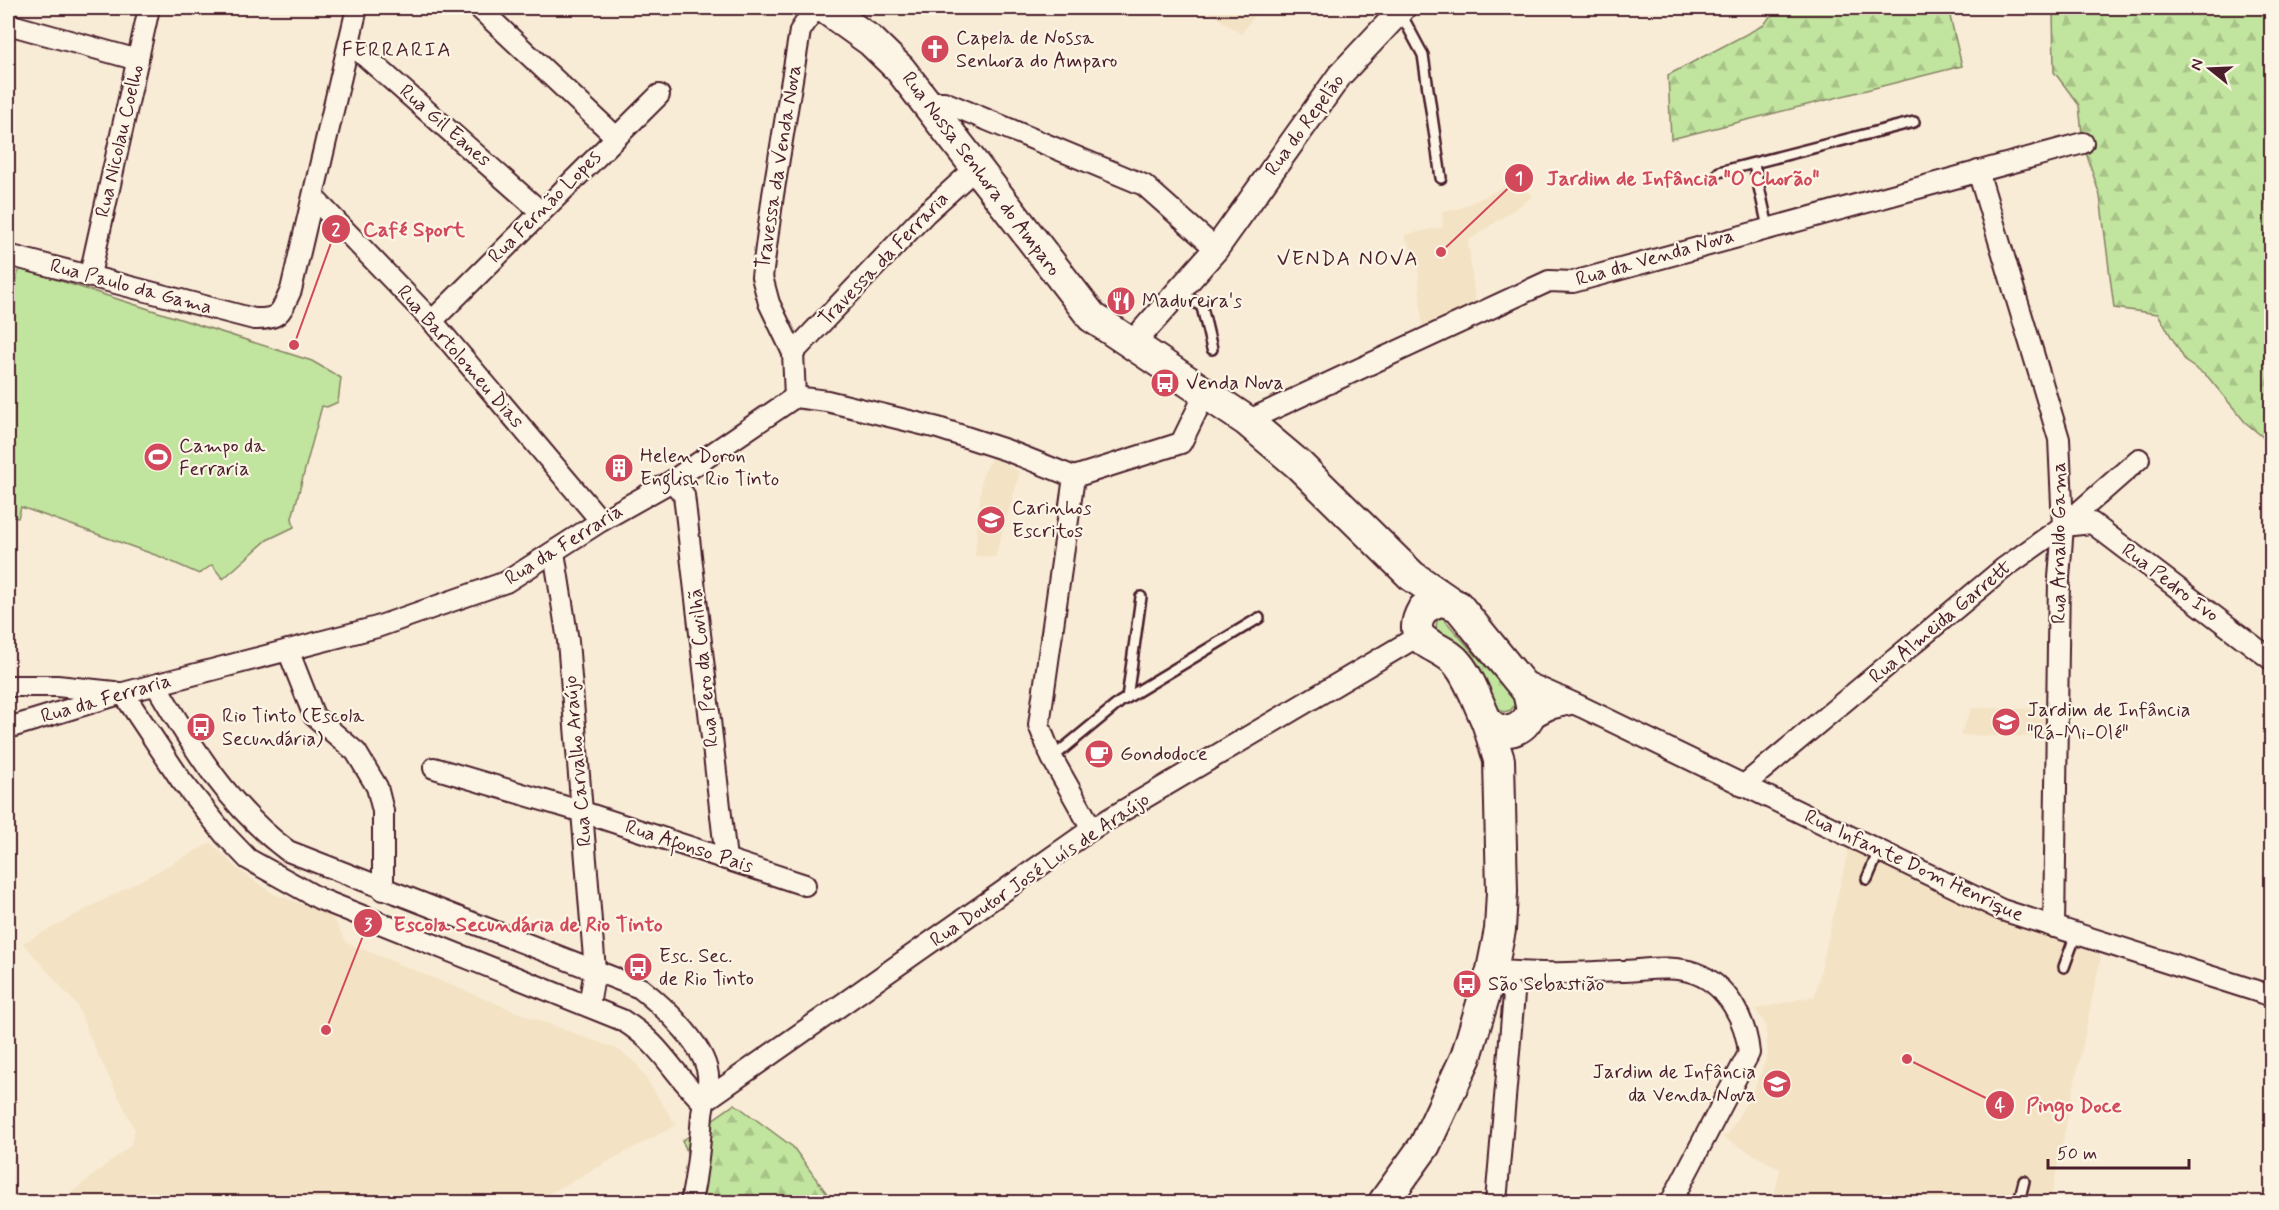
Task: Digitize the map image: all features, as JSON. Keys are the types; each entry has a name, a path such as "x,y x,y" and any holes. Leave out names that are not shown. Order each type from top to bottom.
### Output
{"main road":[{"name":"Rua Nossa Senhora do Amparo","path":"825,8 871,41 900,69 1092,317 1247,421 1299,465 1412,576 1458,606 1532,701 1510,724"},
{"path":"1384,1203 1425,1145 1466,1057 1492,970 1500,930 1502,892 1499,760 1510,724 1458,663 1425,643 1419,626 1412,576"},
{"path":"1419,626 1431,603 1450,602"}],"street":[{"name":"Rua Nicolau Coelho","path":"90,275 149,8"},
{"path":"314,198 357,8"},
{"path":"479,8 616,137"},
{"name":"Travessa da Venda Nova","path":"795,397 793,353 769,303 762,277 800,31 815,8"},
{"name":"Rua do Repelão","path":"1132,344 1216,249 1340,75 1401,9"},
{"path":"8,24 138,60"},
{"name":"Rua Gil Eanes","path":"349,42 540,211"},
{"name":"Rua Fernão Lopes","path":"432,321 659,95"},
{"path":"927,102 944,102 1144,185 1216,249"},
{"name":"Rua da Venda Nova","path":"1247,421 1406,345 1448,330 1549,281 1573,282 2083,143"},
{"name":"Travessa da Ferraria","path":"793,353 926,213 977,167"},
{"name":"Rua Arnaldo Gama","path":"1978,171 2059,440 2063,526 2059,578 2054,927"},
{"name":"Rua Paulo da Gama","path":"8,255 254,319 271,320 281,312 291,290 314,198"},
{"name":"Rua Bartolomeu Dias","path":"314,198 432,321 601,521"},
{"path":"795,397 827,401 938,428 1006,450 1074,477 1181,443 1205,394"},
{"name":"Rua da Ferraria","path":"8,728 123,693 377,627 506,582 601,521 672,481 795,397"},
{"name":"Rua Almeida Garrett","path":"1743,786 2004,568 2063,526 2139,459"},
{"path":"1074,477 1040,725 1052,758 1092,829"},
{"name":"Rua Pero da Covilhã","path":"672,481 684,495 726,859"},
{"name":"Rua Pedro Ivo","path":"2063,526 2092,523 2271,660"},
{"name":"Rua Carvalho Araújo","path":"554,552 568,641 583,812 595,970 589,1005"},
{"name":"Rua Doutor José Luís de Araújo","path":"703,1102 1092,829 1419,626"},
{"path":"288,650 314,716 356,752 376,787 383,811 383,890"},
{"name":"Rua Infante Dom Henrique","path":"1516,678 1559,695 1570,704 1582,707 2002,910 2271,996"},
{"path":"156,685 201,757 243,812 264,833 288,851 383,890 640,988 668,1009 688,1034 706,1065 709,1082 703,1102 699,1166 691,1203"},
{"path":"8,686 57,686 123,693 181,780 225,835 248,859 278,877 345,910 622,1020 644,1033 703,1102"},
{"path":"1510,724 1549,709 1570,704"},
{"name":"Rua Afonso Pais","path":"434,768 583,812 805,885"},
{"path":"345,910 358,879"},
{"path":"1492,970 1534,975 1681,969 1710,981 1725,995 1741,1016 1749,1053 1671,1203"},
{"path":"1492,970 1514,994 1496,1203"}],"lane":[{"path":"1401,9 1424,55 1441,178"},
{"path":"1719,172 1754,165 1914,122"},
{"path":"1754,165 1768,227"},
{"path":"1179,290 1202,307 1212,349"},
{"path":"1127,698 1141,597"},
{"path":"1052,758 1127,698 1258,618"},
{"path":"1867,879 1879,851"},
{"path":"2064,967 2076,934"},
{"path":"2019,1203 2024,1181"}],"shaded area":[{"path":"1204,8 1260,8 1241,34"},
{"path":"1520,179 1532,197 1468,241 1476,309 1422,328 1418,262 1404,235 1443,227 1442,211 1459,209"},
{"name":"Carinhos Escritos","path":"992,457 1020,472 995,557 975,556 982,477"},
{"name":"Jardim de Infância \"Rá-Mi-Olé\"","path":"1972,708 2046,709 2046,737 1960,735"},
{"path":"211,843 239,870 272,893 331,915 347,943 529,1017 617,1049 636,1063 676,1125 533,1202 60,1202 131,1145 135,1130 92,1042 77,1005 23,943"},
{"path":"1849,846 1973,907 2101,956 2050,1202 1773,1202 1780,1169 1722,1137 1728,1135 1755,1087 1768,1054 1765,1023 1755,1009 1815,996"}],"green space":[{"path":"1776,8 1948,8 1962,66 1671,139 1668,75 1764,25"},
{"path":"2053,8 2271,8 2271,444 2245,422 2208,377 2186,362 2158,314 2114,308 2100,196 2083,143 2079,105 2054,72"},
{"name":"Campo da Ferraria","path":"20,268 312,361 341,378 338,402 327,407 322,406 292,518 294,527 267,540 223,579 212,565 199,574 161,557 21,507 18,518 8,516 8,302"},
{"path":"1443,618 1513,697 1515,704 1511,710 1504,712 1498,708 1467,653 1458,644 1436,630 1437,619"},
{"path":"735,1104 793,1147 833,1202 682,1202 688,1179 688,1163 682,1141"}],"place":[{"name":"Capela de Nossa Senhora do Amparo","path":"935,49"},
{"name":"Jardim de Infância \"O Chorão\"","path":"1441,252"},
{"name":"Madureira's","path":"1121,301"},
{"name":"Café Sport","path":"294,345"},
{"name":"Venda Nova","path":"1165,383"},
{"name":"Campo da Ferraria","path":"158,457"},
{"name":"Helen Doron English Rio Tinto","path":"619,468"},
{"name":"Carinhos Escritos","path":"991,520"},
{"name":"Jardim de Infância \"Rá-Mi-Olé\"","path":"2006,722"},
{"name":"Rio Tinto (Escola Secundária)","path":"201,727"},
{"name":"Gondodoce","path":"1099,754"},
{"name":"Esc. Sec. de Rio Tinto","path":"638,967"},
{"name":"São Sebastião","path":"1467,984"},
{"name":"Escola Secundária de Rio Tinto","path":"326,1030"},
{"name":"Pingo Doce","path":"1907,1059"},
{"name":"Jardim de Infância da Venda Nova","path":"1777,1084"}],"district":[{"name":"FERRARIA","path":"397,50"},
{"name":"VENDA NOVA","path":"1348,259"}]}
